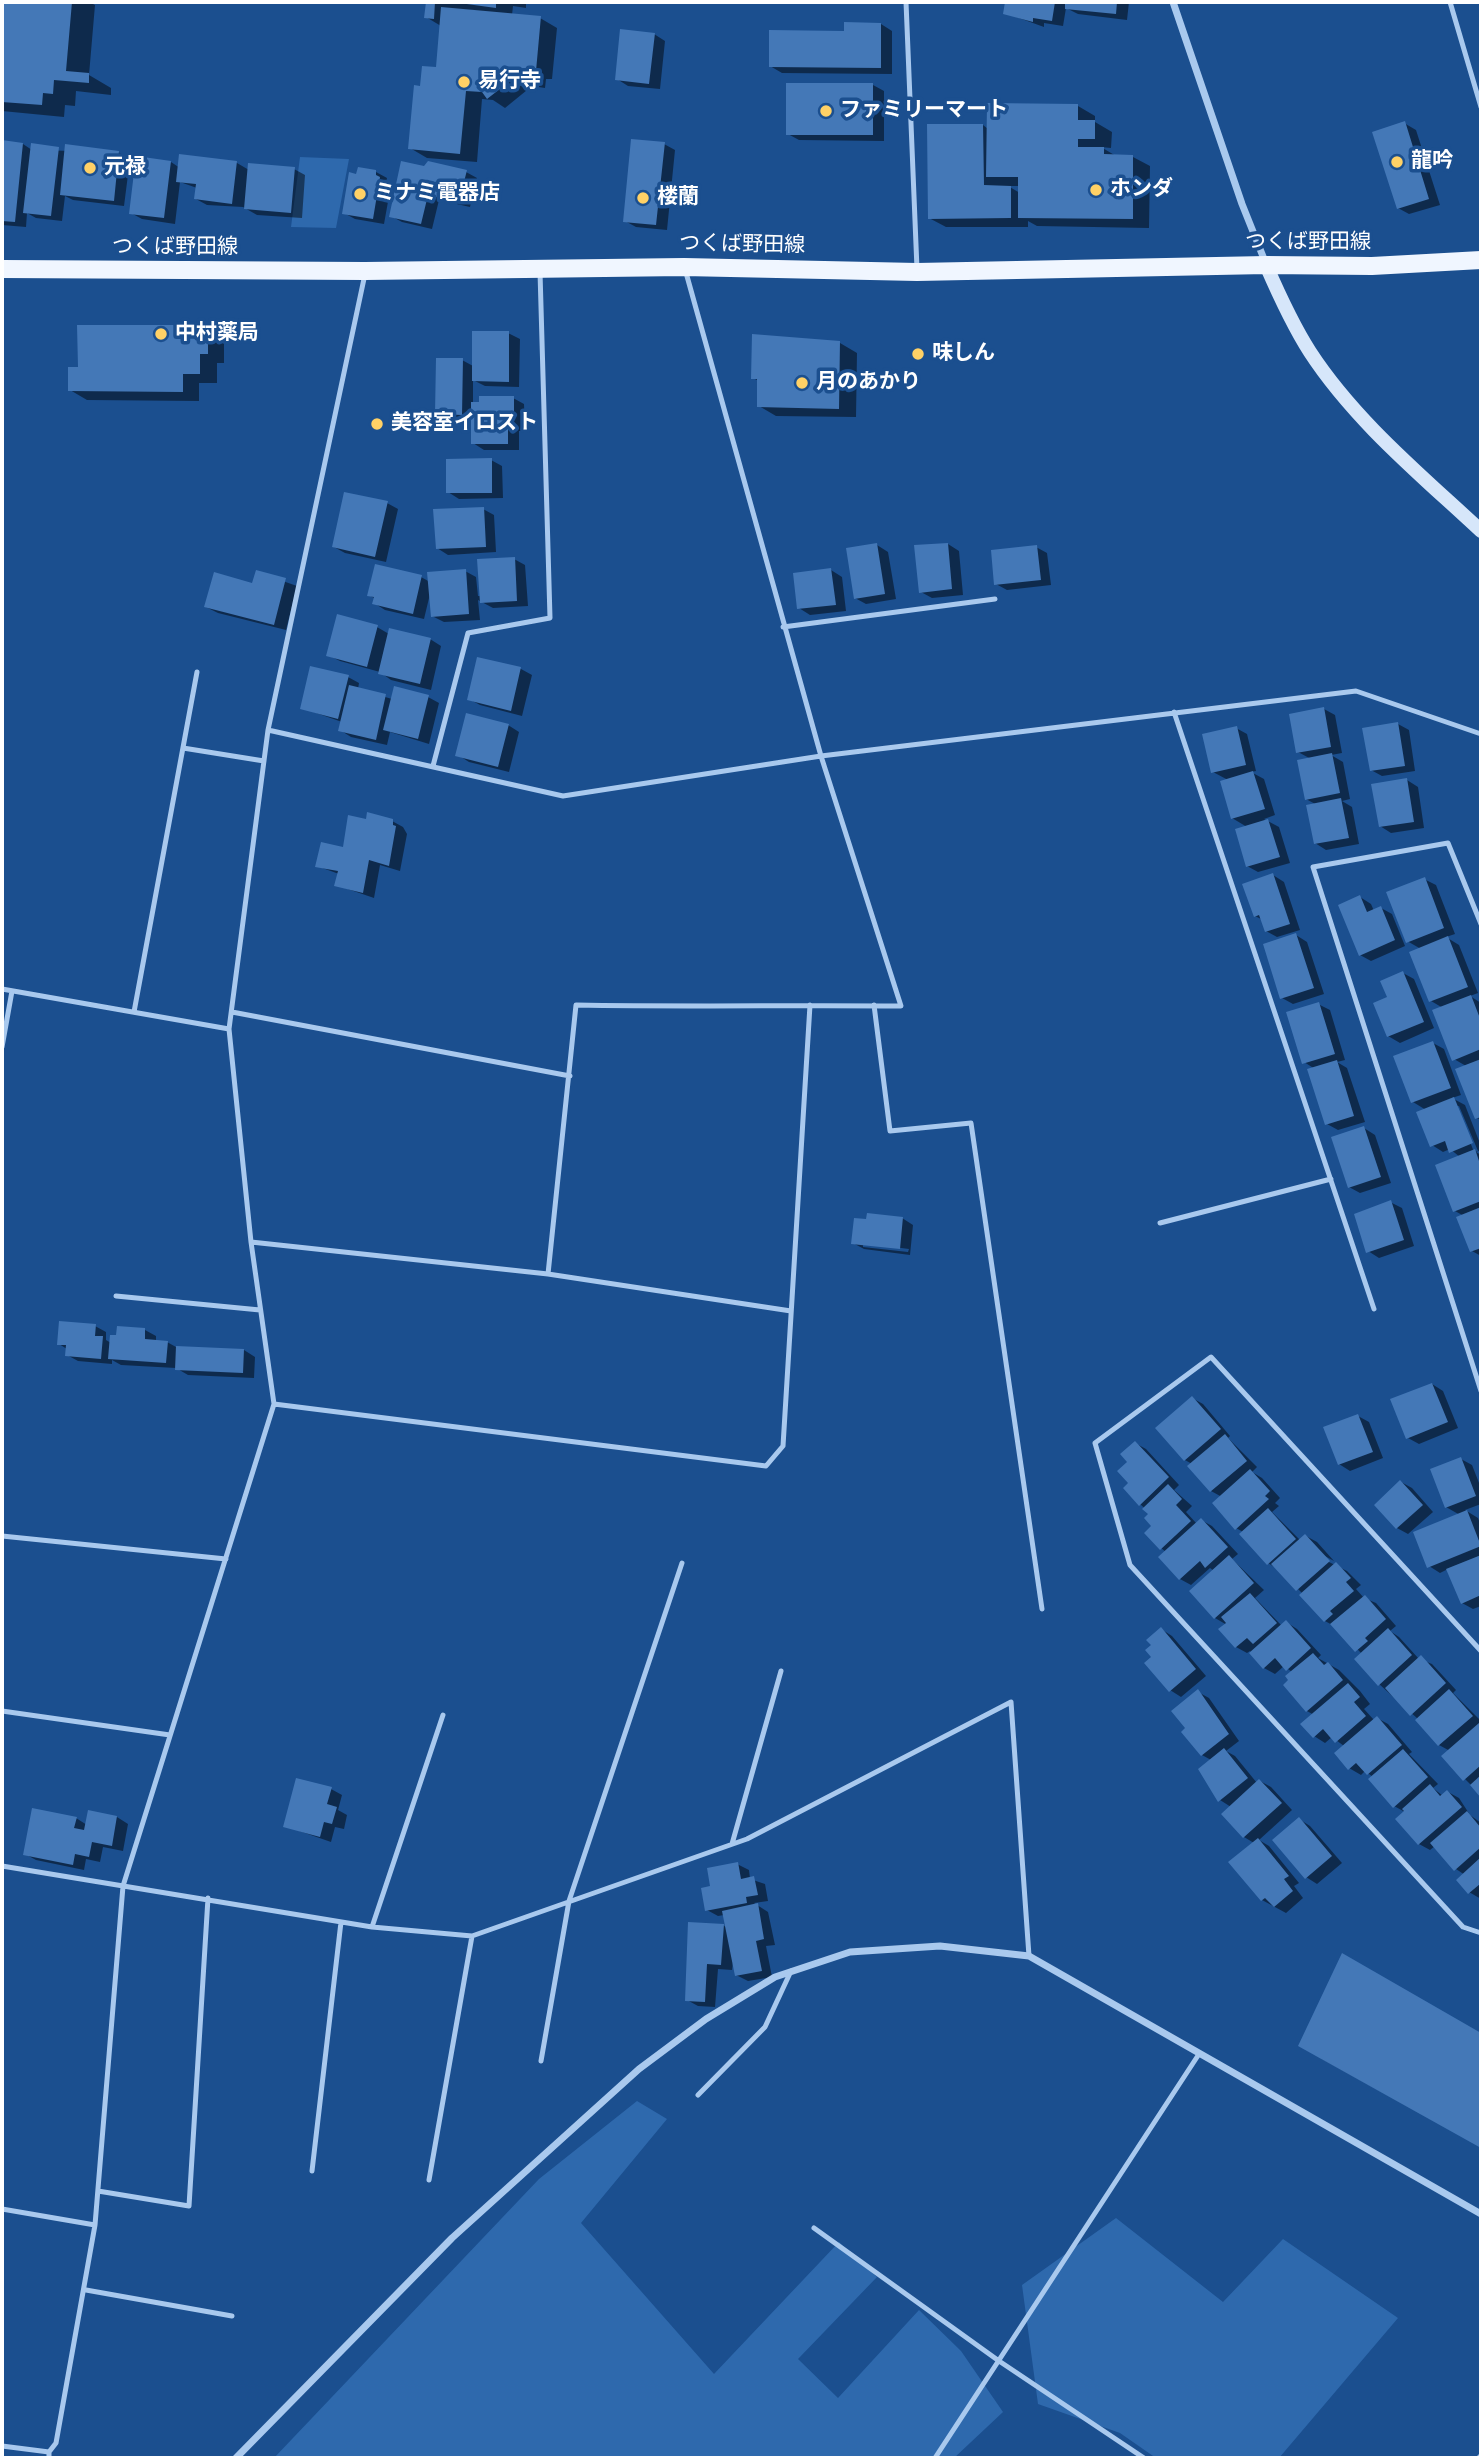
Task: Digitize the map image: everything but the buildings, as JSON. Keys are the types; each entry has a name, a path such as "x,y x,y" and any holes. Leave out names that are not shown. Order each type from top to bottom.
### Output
{"main road":[{"name":"つくば野田線","path":"2,269 365,271 684,267 917,272 1266,265 1373,266 1481,260"}],"street":[{"path":"1173,2 1242,204 1266,265 1309,351 1354,410 1481,531"},
{"path":"236,2458 453,2238 639,2069 706,2018 775,1977 850,1952 940,1946 1029,1956 1481,2214"}],"lane":[{"path":"906,2 917,272"},
{"path":"1450,2 1481,107"},
{"path":"548,1274 576,1005 761,1008 810,1004 901,1006 783,627 684,267"},
{"path":"433,766 468,633 550,618 540,269"},
{"path":"2,2446 49,2455 56,2443 86,2290 95,2225 123,1886 274,1404 251,1242 229,1029 268,730 365,271"},
{"path":"783,627 995,599"},
{"path":"134,1012 197,672"},
{"path":"268,730 564,796 821,756 1356,691 1481,734"},
{"path":"1174,712 1374,1309"},
{"path":"183,748 264,761"},
{"path":"1481,924 1448,843 1313,867 1481,1391"},
{"path":"2,989 229,1029"},
{"path":"2,1047 12,991"},
{"path":"274,1404 766,1466 783,1446 810,1004"},
{"path":"874,1005 890,1131 971,1123 1042,1609"},
{"path":"232,1012 569,1076"},
{"path":"1160,1223 1331,1179"},
{"path":"251,1242 548,1274 791,1311"},
{"path":"116,1296 260,1310"},
{"path":"1481,1651 1210,1357 1095,1443 1130,1565 1463,1927 1481,1933"},
{"path":"2,1536 226,1559"},
{"path":"541,2061 569,1902 682,1563"},
{"path":"732,1844 781,1671"},
{"path":"2,1866 372,1927 472,1936 747,1839 1011,1702 1029,1956"},
{"path":"2,1711 170,1735"},
{"path":"372,1927 443,1714"},
{"path":"97,2191 188,2206 208,1898"},
{"path":"312,2171 341,1922"},
{"path":"429,2180 472,1936"},
{"path":"698,2095 765,2027 791,1971"},
{"path":"935,2458 1199,2054"},
{"path":"2,2209 95,2225"},
{"path":"814,2228 999,2361 1144,2458"},
{"path":"86,2290 232,2316"}],"shaded area":[{"path":"300,157 349,159 336,228 291,227"},
{"path":"637,2101 667,2119 581,2223 714,2374 839,2242 877,2277 798,2359 838,2398 919,2310 961,2351 1003,2412 954,2458 274,2458 539,2179"},
{"path":"1116,2218 1223,2302 1283,2239 1398,2318 1279,2458 1156,2458 1120,2433 1038,2404 1022,2285"}],"place":[{"name":"易行寺","path":"464,82"},
{"name":"ファミリーマート","path":"826,111"},
{"name":"龍吟","path":"1397,162"},
{"name":"元禄","path":"90,168"},
{"name":"ホンダ","path":"1096,190"},
{"name":"ミナミ電器店","path":"360,194"},
{"name":"楼蘭","path":"643,198"},
{"name":"中村薬局","path":"161,334"},
{"name":"味しん","path":"918,354"},
{"name":"月のあかり","path":"802,383"},
{"name":"美容室イロスト","path":"377,424"}]}
